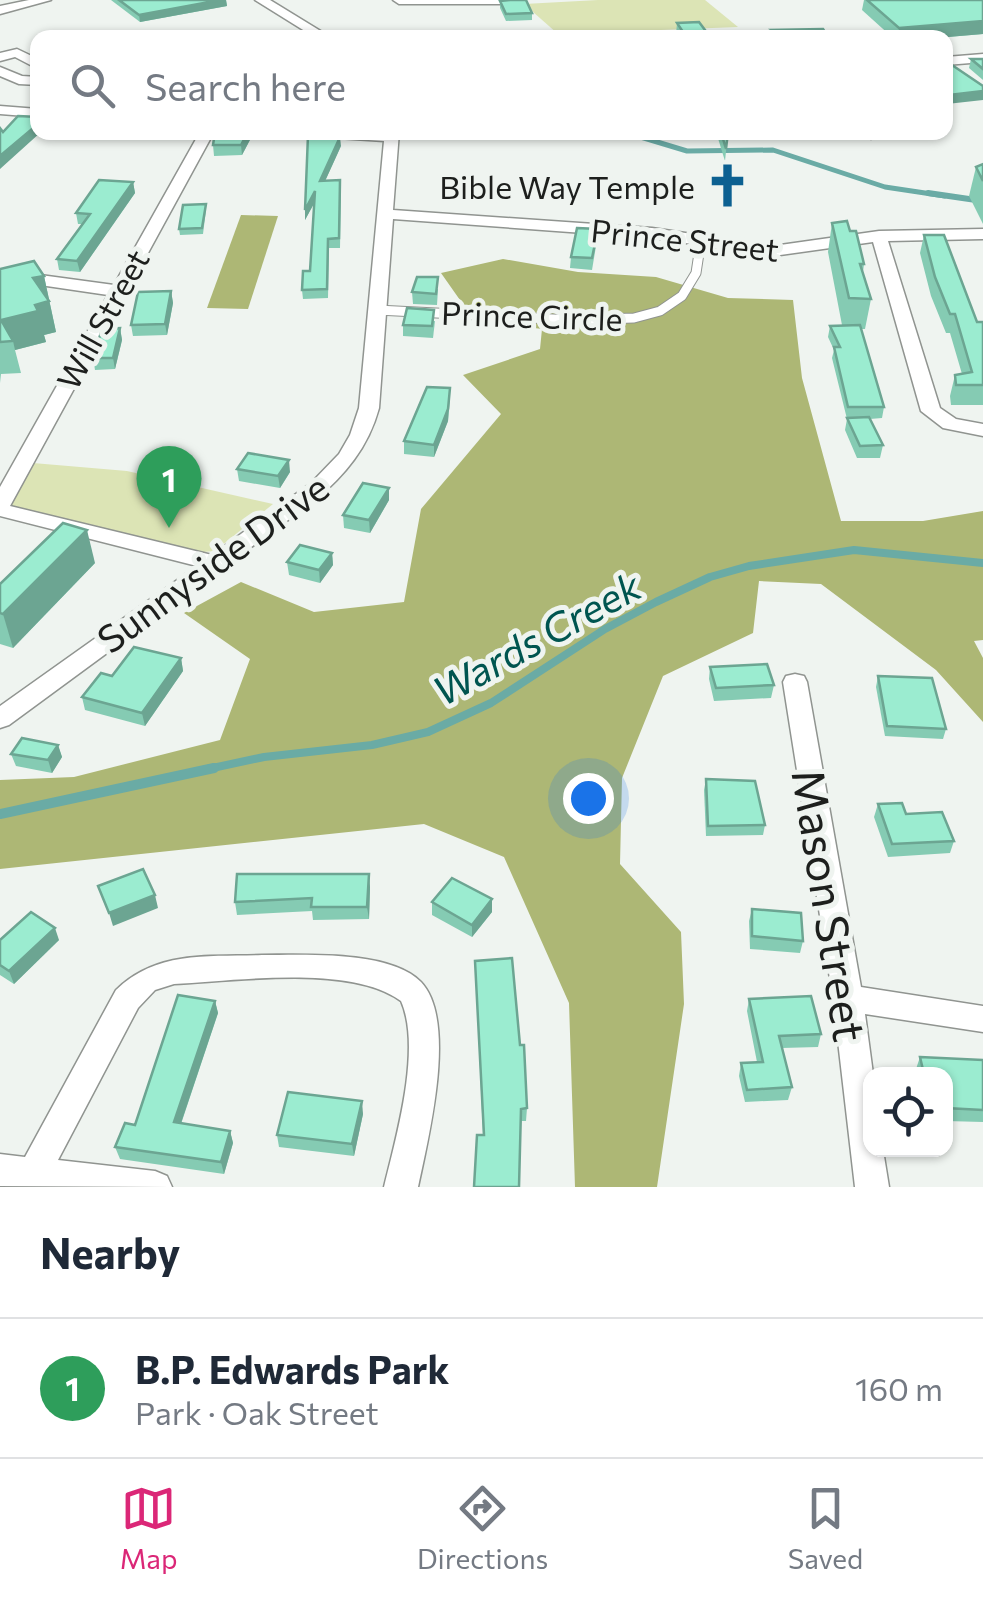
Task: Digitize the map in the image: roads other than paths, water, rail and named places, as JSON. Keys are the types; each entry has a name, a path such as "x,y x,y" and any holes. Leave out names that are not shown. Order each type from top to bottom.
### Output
{"street":[{"path":"0,10 45,0"},
{"path":"262,0 313,30"},
{"path":"399,0 508,0"},
{"path":"0,57 18,54 30,61"},
{"path":"953,60 983,58"},
{"path":"953,68 960,74"},
{"path":"0,71 18,80 30,81"},
{"path":"0,110 30,112"},
{"name":"Will Street","path":"0,508 202,140"},
{"name":"Sunnyside Drive","path":"0,719 12,699 307,497 352,453 370,408 392,140"},
{"name":"Prince Street","path":"385,214 701,240 756,250 790,250 879,236 983,234"},
{"path":"879,236 928,404 950,424 983,430"},
{"path":"0,282 33,279 117,291"},
{"path":"0,508 214,563"},
{"name":"Mason Street","path":"795,682 848,998 872,1187"},
{"path":"34,1172 80,1081 135,989 160,974 174,972 304,968 393,977 404,984 419,1004 419,1101 401,1187"},
{"path":"848,998 983,1019"},
{"path":"0,1170 154,1187"}],"lane":[{"name":"Prince Circle","path":"377,310 542,317 591,323 636,318 665,308 688,285 697,270 701,240"}],"waterway":[{"path":"651,140 687,151 773,150 885,187 945,196"},
{"path":"928,193 983,201"},
{"name":"Wards Creek","path":"203,770 264,757 372,745 428,732 491,703 605,629 656,602 710,577 749,566 854,550 983,563"},
{"name":"Wards Creek","path":"0,814 214,768"}],"place":[{"name":"Bible Way Temple","path":"728,186"},
{"name":"B.P. Edwards Park","path":"169,528"}]}
